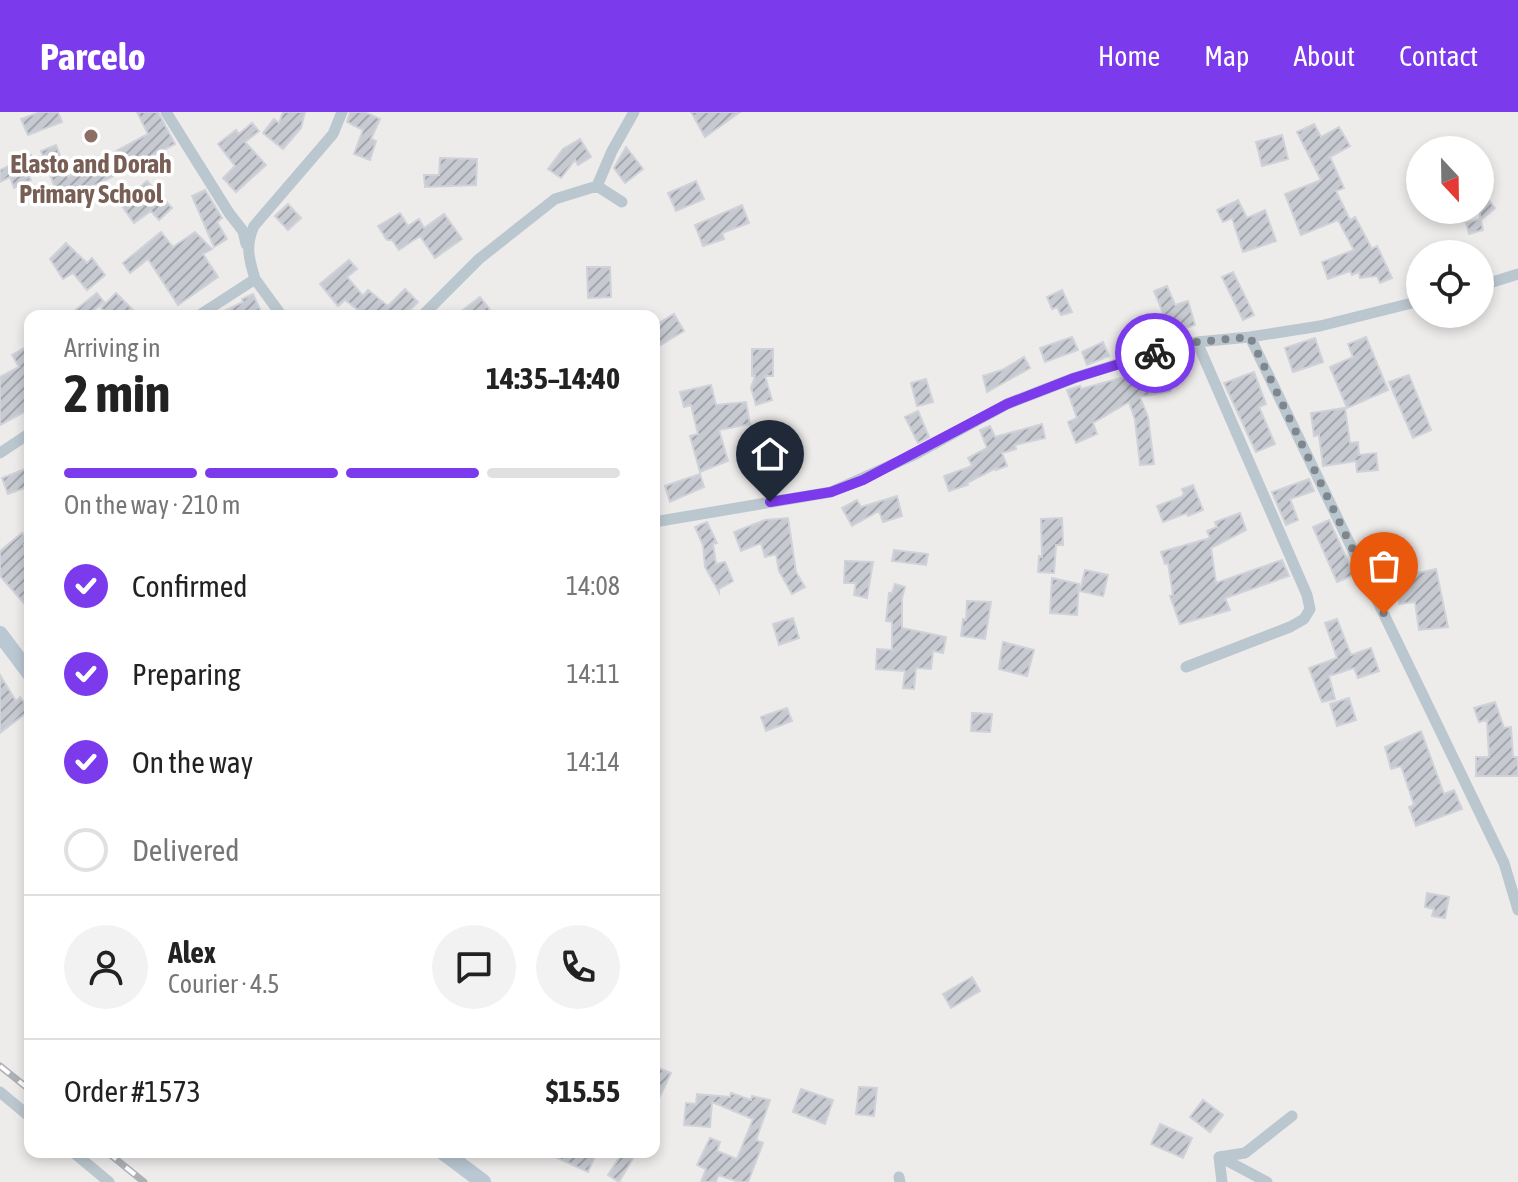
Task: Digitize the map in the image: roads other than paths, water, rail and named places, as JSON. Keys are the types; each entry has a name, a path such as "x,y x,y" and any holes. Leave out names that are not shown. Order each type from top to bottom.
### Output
{"main road":[{"path":"0,634 24,666"},
{"path":"451,1158 483,1182"}],"street":[{"path":"166,112 243,231 255,279 278,310"},
{"path":"248,253 248,239 254,226 333,134 342,112"},
{"path":"428,310 479,259 555,199 597,186 634,112"},
{"path":"597,186 622,202"},
{"path":"1494,282 1518,274"},
{"path":"207,310 255,279"},
{"path":"660,521 831,492 916,454 1007,404 1074,378 1197,342 1320,326 1406,304"},
{"path":"1250,337 1504,863 1518,910"},
{"path":"1186,667 1290,627 1304,619 1310,609 1307,595 1197,342"},
{"path":"0,453 24,437"},
{"path":"0,1092 24,1112"},
{"path":"1219,1157 1245,1153 1292,1116"},
{"path":"1219,1157 1222,1182"},
{"path":"1219,1157 1267,1182"},
{"path":"80,1158 109,1182"}],"railway":[{"path":"0,1066 24,1085"},
{"path":"114,1158 144,1182"}],"place":[{"name":"Elasto and Dorah Primary School","path":"91,136"}]}
